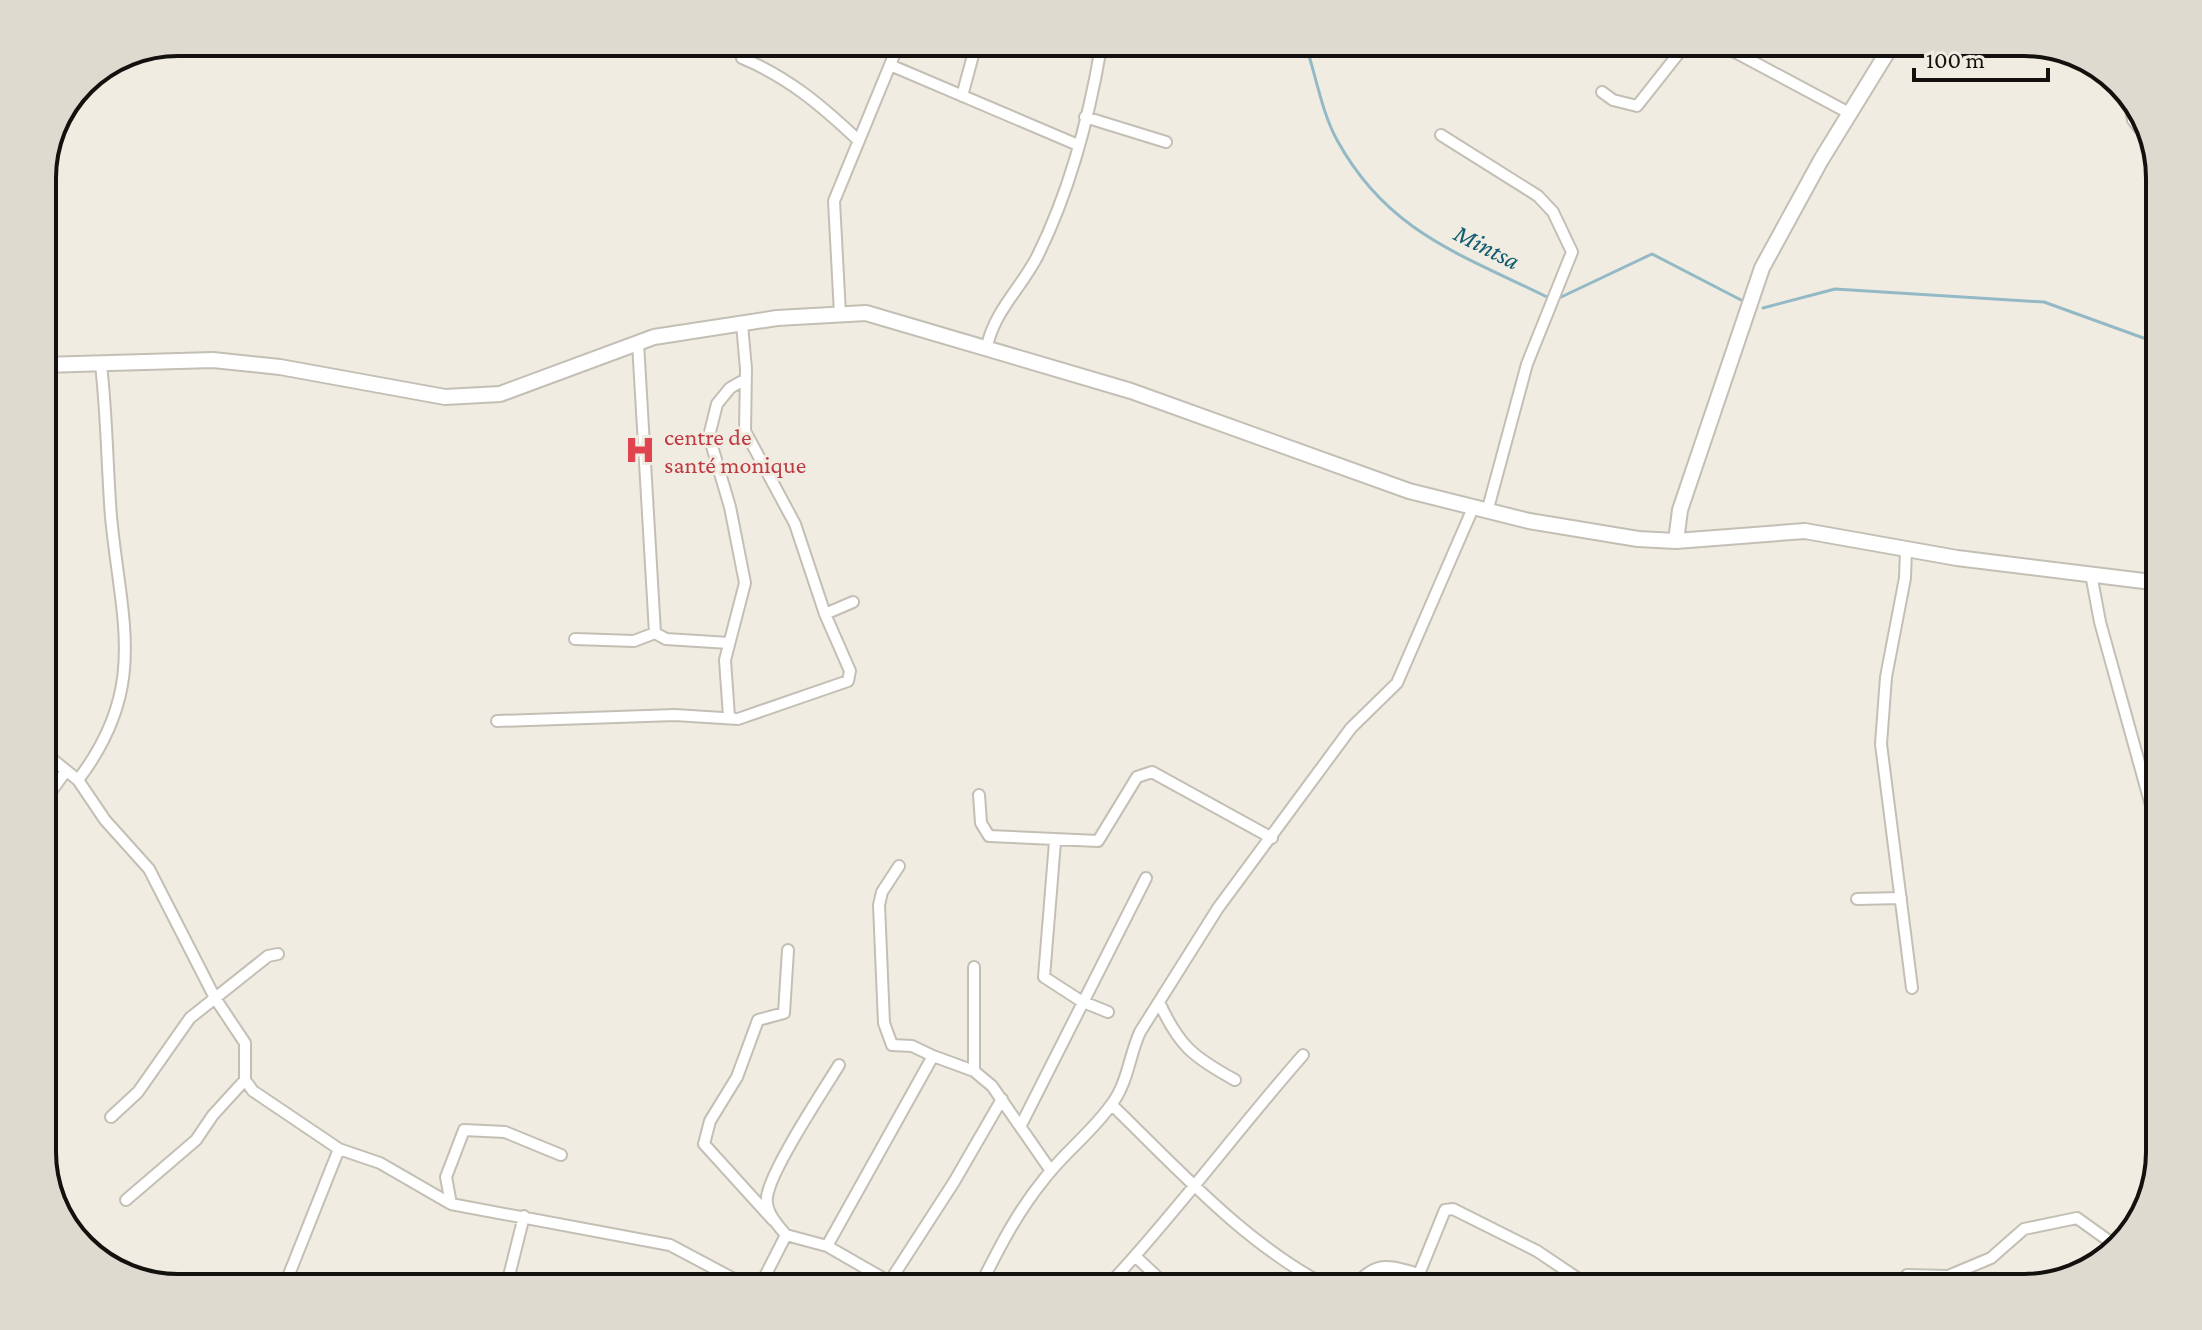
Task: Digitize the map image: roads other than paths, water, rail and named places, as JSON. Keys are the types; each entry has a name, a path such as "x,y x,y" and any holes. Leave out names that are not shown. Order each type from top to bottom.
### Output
{"main road":[{"path":"1676,541 1680,510 1762,268 1849,113 1885,56"},
{"path":"56,365 213,360 280,367 445,397 500,394 654,337 777,318 866,313 987,346 1131,391 1409,491 1480,510 1581,530 1676,541 1805,531 1906,549 2146,581"}],"street":[{"path":"840,314 834,201 894,56"},
{"path":"962,96 973,56"},
{"path":"987,346 992,324 1036,259 1063,202 1099,56"},
{"path":"1602,92 1613,100 1637,106 1677,56"},
{"path":"1742,56 1849,113"},
{"path":"742,58 766,68 816,100 858,140"},
{"path":"890,65 1078,145"},
{"path":"1085,117 1166,142"},
{"path":"986,1274 1011,1223 1051,1171 1112,1105 1130,1069 1136,1040 1218,908 1351,728 1397,683 1480,510 1527,364 1572,252 1553,212 1538,196 1441,135"},
{"path":"497,721 738,719 848,681 850,671 825,614 795,524 745,431 742,324"},
{"path":"638,343 655,633"},
{"path":"78,780 111,725 125,669 126,611 111,520 108,421 101,365"},
{"path":"729,717 725,660 745,583 730,507 709,436 717,404 730,388 744,380"},
{"path":"1906,549 1905,578 1886,677 1881,744 1912,988"},
{"path":"2091,574 2100,622 2146,788"},
{"path":"825,614 853,602"},
{"path":"575,639 634,641 655,633 666,639 729,643"},
{"path":"56,763 78,780 105,820 149,869 215,998 245,1043 245,1080 253,1091 339,1149 380,1163 451,1204 670,1245 725,1274"},
{"path":"56,785 66,771"},
{"path":"979,795 981,823 989,836 1055,842 1098,841 1137,777 1152,772 1272,838"},
{"path":"1055,842 1044,977 1081,1001 1108,1012"},
{"path":"899,866 882,892 879,905 884,1023 892,1045 912,1046 974,1071 1002,1099 1051,1171"},
{"path":"1021,1125 1081,1001 1146,878"},
{"path":"1857,899 1901,898"},
{"path":"788,950 784,1013 758,1020 748,1053 710,1121 704,1144 786,1235 827,1246 877,1274"},
{"path":"111,1117 138,1092 190,1018 268,956 278,954"},
{"path":"974,967 974,1071"},
{"path":"1159,1002 1175,1037 1203,1063 1235,1080"},
{"path":"1119,1274 1196,1187 1253,1112 1303,1055"},
{"path":"827,1246 933,1056"},
{"path":"773,1220 767,1197 775,1176 839,1065"},
{"path":"126,1200 196,1140 213,1115 245,1080"},
{"path":"895,1274 946,1195 1002,1099"},
{"path":"1112,1105 1196,1187 1303,1274"},
{"path":"451,1204 446,1177 464,1130 505,1132 561,1155"},
{"path":"289,1274 339,1149"},
{"path":"1365,1274 1385,1265 1419,1274 1445,1210 1453,1209 1537,1251 1571,1274"},
{"path":"510,1274 524,1216"},
{"path":"1953,1274 1991,1258 2024,1229 2077,1218 2108,1240"},
{"path":"766,1274 786,1235"},
{"path":"1135,1256 1154,1274"}],"waterway":[{"name":"Mintsa","path":"1309,56 1323,106 1337,140 1357,172 1379,198 1429,238 1551,299"},
{"name":"Mintsa","path":"1557,299 1652,254 1741,300"},
{"name":"Mintsa","path":"1763,308 1835,289 2044,302 2146,339"}],"place":[{"name":"centre de santé monique","path":"640,450"}]}
